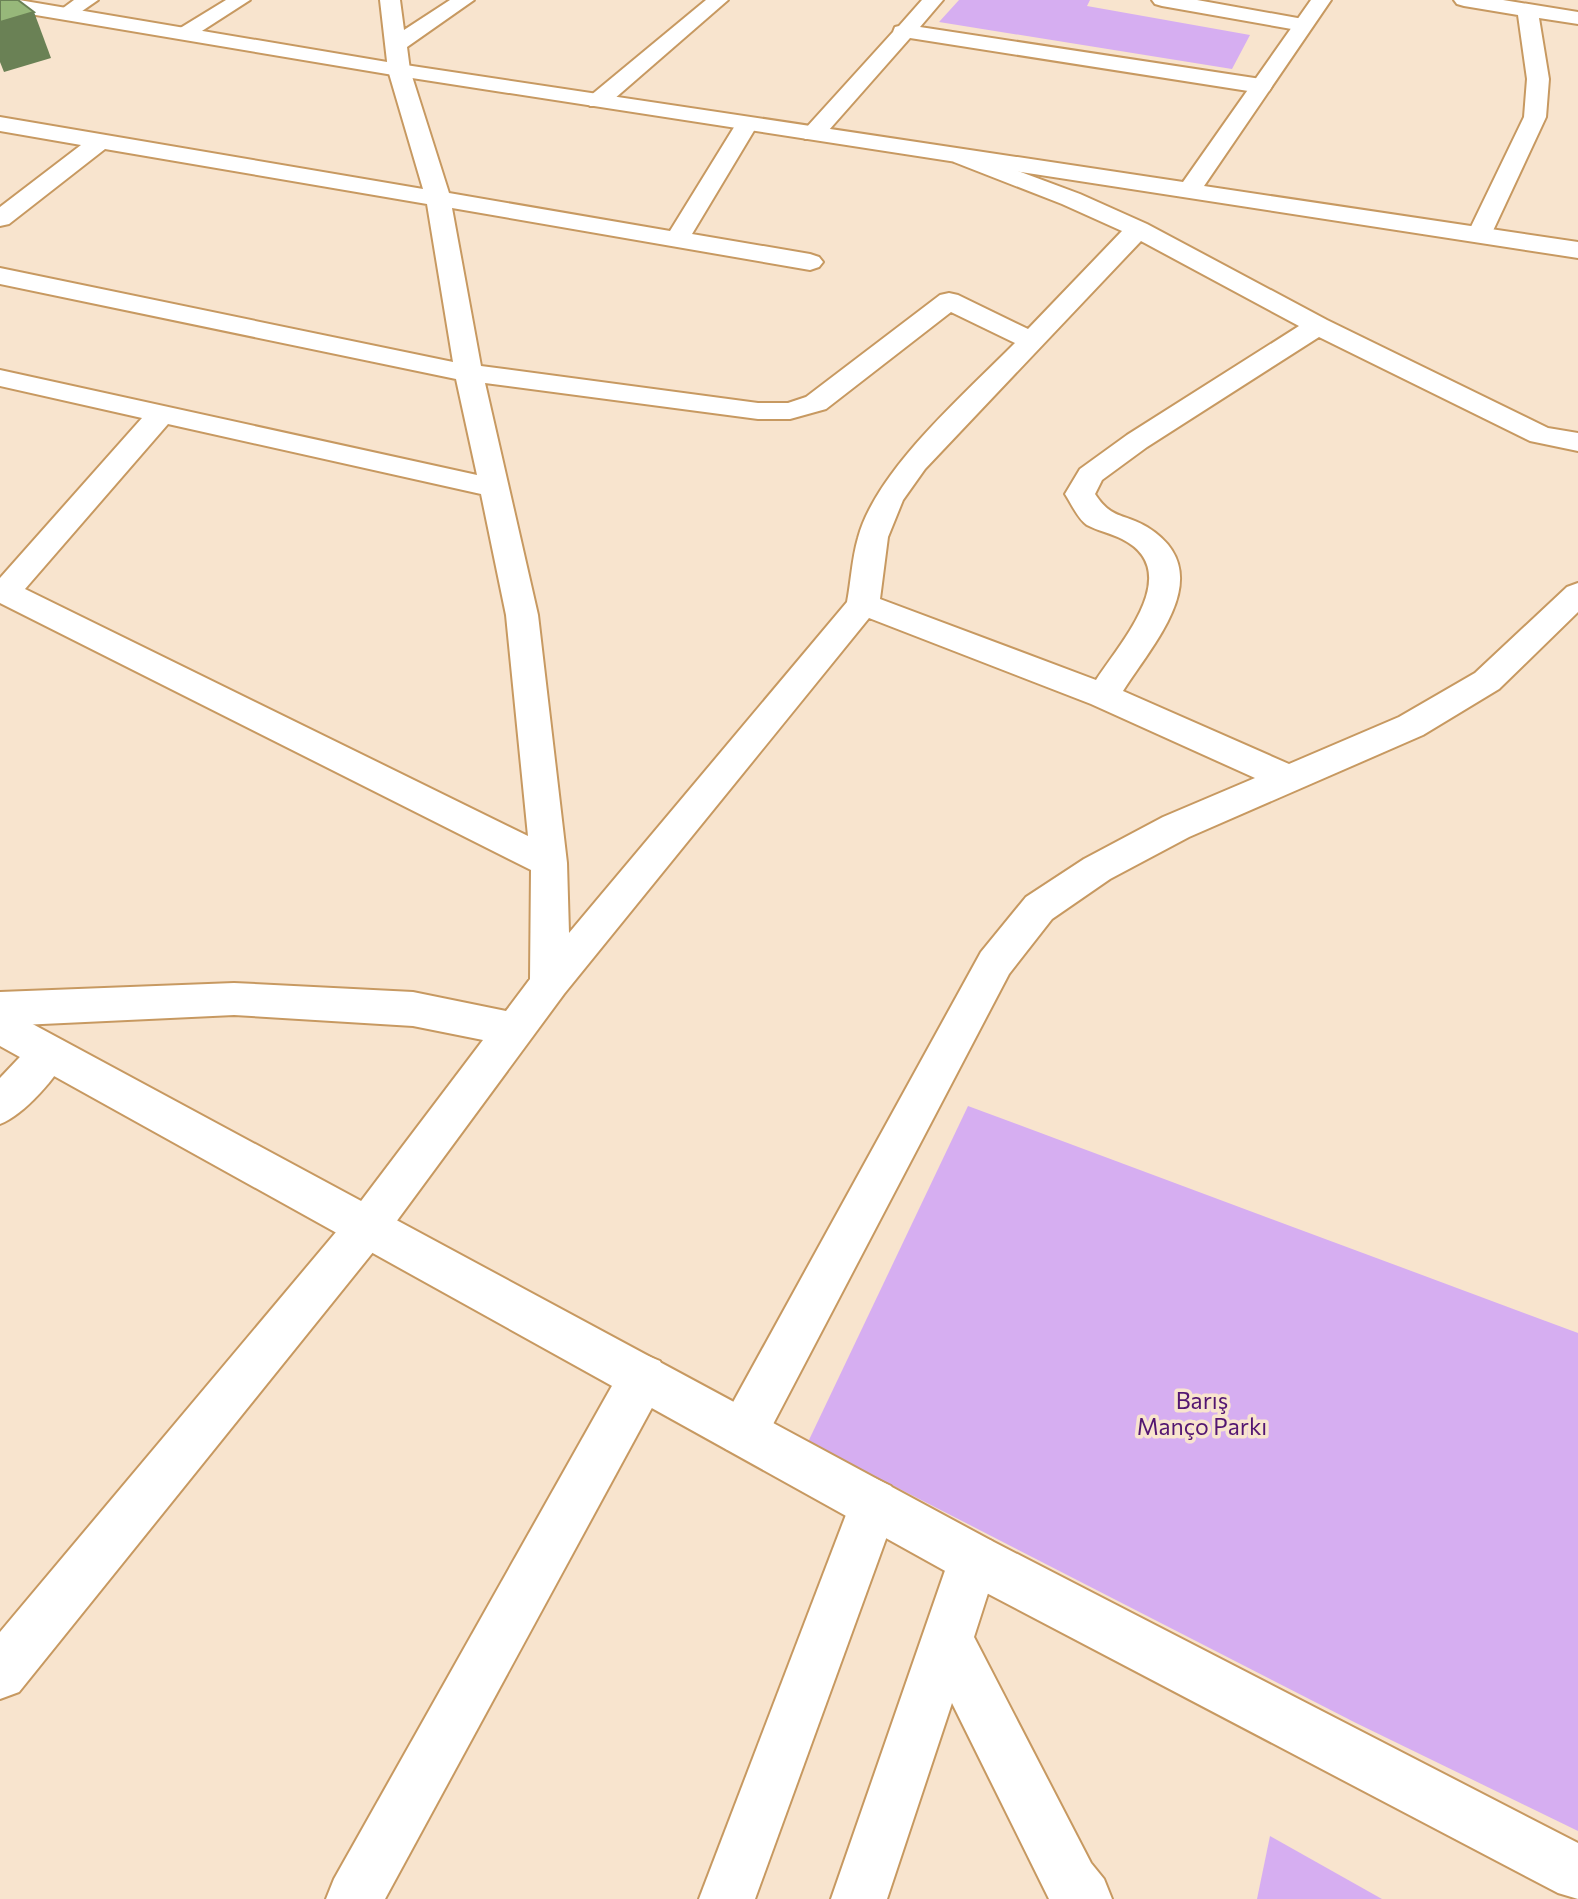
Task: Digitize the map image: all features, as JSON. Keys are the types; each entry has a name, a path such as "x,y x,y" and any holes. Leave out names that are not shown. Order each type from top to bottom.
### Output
{"street":[{"path":"65,14 88,0"},
{"path":"184,34 240,0"},
{"path":"390,0 398,58 438,198 469,373 522,615 549,863 550,983"},
{"path":"398,58 464,0"},
{"path":"598,101 719,0"},
{"path":"813,134 902,31 933,0"},
{"path":"1162,0 1303,25"},
{"path":"1188,192 1321,0"},
{"path":"1464,0 1578,18"},
{"path":"0,3 184,34 398,58 598,101 1578,250"},
{"path":"1479,235 1535,117 1538,79 1528,10"},
{"path":"902,31 1261,86"},
{"path":"0,124 810,262"},
{"path":"677,239 747,124"},
{"path":"0,219 100,141"},
{"path":"962,157 1071,199 1138,229 1318,326 1540,435 1578,442"},
{"path":"0,1673 367,1227 550,983 863,604 873,537 889,499 915,463 1138,229"},
{"path":"0,276 469,373 758,411 790,411 816,403 949,301 1033,341"},
{"path":"1103,696 1161,605 1166,574 1159,551 1135,533 1095,517 1080,494 1090,475 1137,441 1318,326"},
{"path":"0,378 494,488"},
{"path":"161,414 3,591 549,863"},
{"path":"743,1432 995,962 1039,908 1097,869 1175,827 1411,726 1487,681 1578,594"},
{"path":"863,604 1103,696 1288,778"},
{"path":"0,1009 234,999 413,1009 514,1030"},
{"path":"0,1026 974,1559 1578,1873"},
{"path":"0,1106 49,1053"},
{"path":"354,1899 643,1377"},
{"path":"727,1899 874,1503"},
{"path":"859,1899 974,1559"},
{"path":"947,1639 1071,1883 1084,1899"}],"green space":[{"path":"959,0 1090,0 1087,6 1250,35 1232,69 939,22"},
{"name":"Barış Manço Parkı","path":"968,1106 1578,1333 1578,1831 1356,1723 808,1442"},
{"path":"1270,1836 1382,1899 1257,1899"}],"building":[{"path":"0,0 18,0 34,12 0,22"}]}
